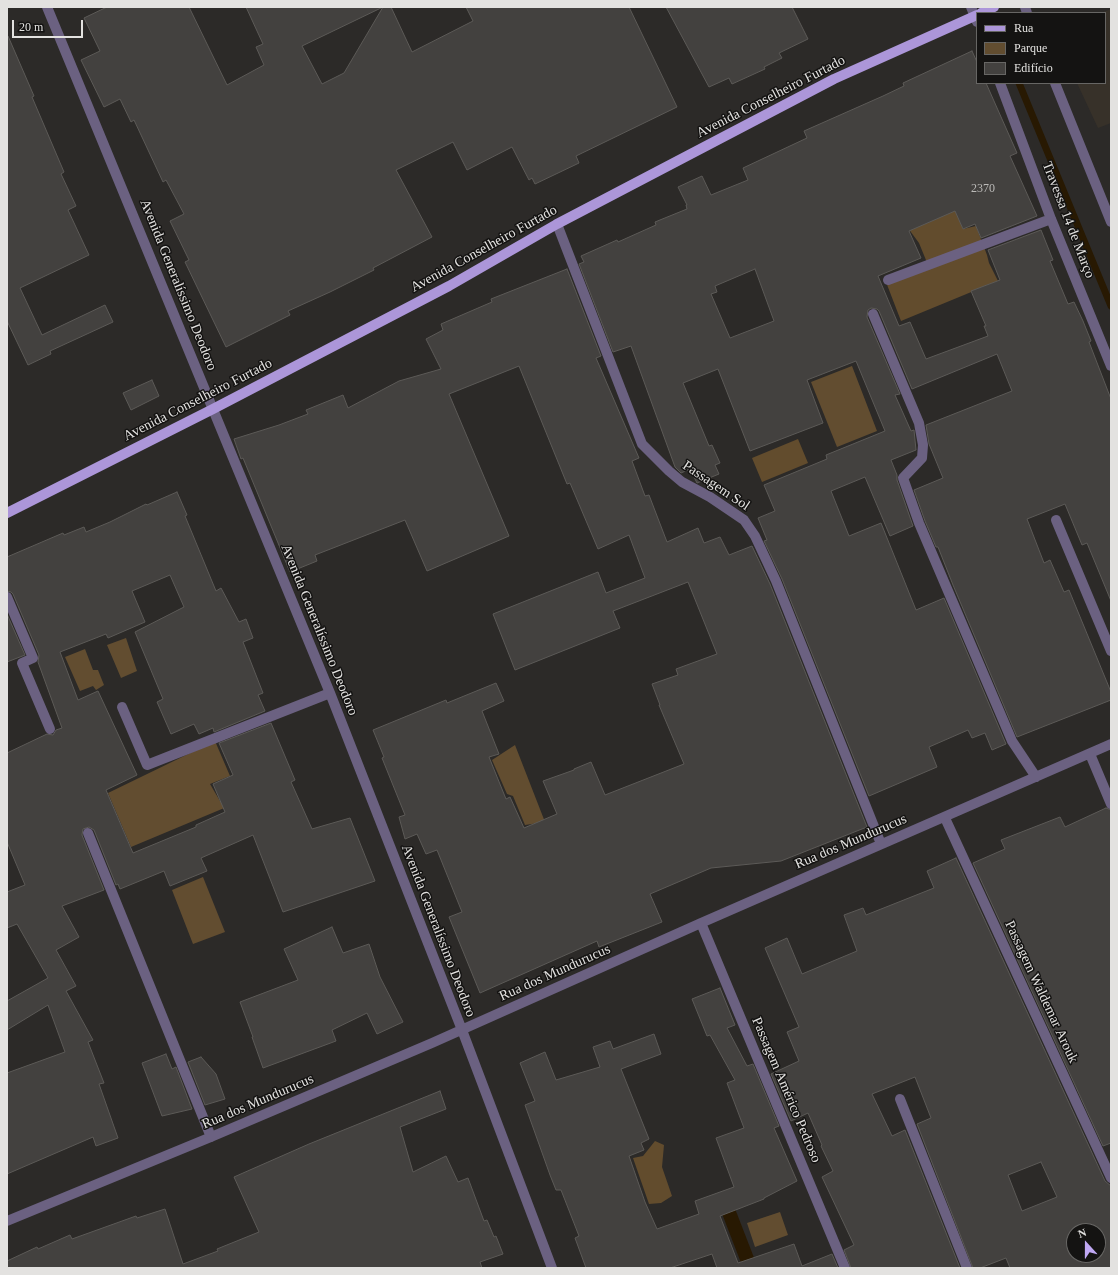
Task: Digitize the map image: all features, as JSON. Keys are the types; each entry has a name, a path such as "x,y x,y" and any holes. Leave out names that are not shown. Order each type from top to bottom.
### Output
{"main road":[{"name":"Avenida Conselheiro Furtado","path":"981,12 994,7"},
{"name":"Avenida Conselheiro Furtado","path":"7,513 213,409 449,286 558,224 834,79 976,14"}],"street":[{"path":"48,9 58,7"},
{"name":"Avenida Generalíssimo Deodoro","path":"48,9 330,693 462,1030 552,1268"},
{"name":"Travessa 14 de Março","path":"1000,84 1052,219 1111,366"},
{"path":"1055,84 1111,222"},
{"path":"888,280 1052,219"},
{"name":"Passagem Sol","path":"558,224 642,444 682,482 710,497 744,520 755,536 776,581 881,844"},
{"path":"873,314 921,430 923,445 922,458 903,478 924,536 1012,741 1036,777"},
{"path":"1056,520 1111,652"},
{"path":"7,597 33,658 22,663 50,729"},
{"path":"122,708 147,764 330,693"},
{"name":"Rua dos Mundurucus","path":"7,1221 211,1137 462,1030 701,923 881,844 945,818 1111,744"},
{"path":"1090,754 1111,804"},
{"name":"Passagem Waldemar Arouk","path":"945,818 1111,1178"},
{"path":"88,833 211,1137"},
{"name":"Passagem Américo Pedroso","path":"701,923 845,1268"},
{"path":"900,1099 967,1268"}],"shaded area":[{"path":"1111,9 1111,123 1098,128 1077,84 1106,84 1106,12 1104,12"},
{"path":"944,178 963,229 976,226 989,263 998,281 901,321 886,282 928,265 919,243 905,224"},
{"path":"798,439 808,463 762,482 752,458"},
{"path":"655,1141 664,1145 662,1167 672,1196 661,1203 649,1204 633,1158 643,1156"},
{"path":"734,1206 758,1268 743,1268 721,1211"}],"green space":[{"path":"852,366 877,431 837,447 811,382"},
{"path":"126,638 137,671 121,678 107,645"},
{"path":"85,649 93,670 98,670 104,685 96,690 93,686 80,691 65,657"},
{"path":"215,741 230,776 210,784 220,801 237,794 241,801 131,847 108,793"},
{"path":"515,745 545,822 525,825 513,796 507,794 492,760"},
{"path":"203,877 225,932 193,944 172,890"},
{"path":"780,1212 788,1235 755,1247 747,1223"}],"building":[{"path":"107,7 189,7 227,85 264,65 256,47 263,44 246,7 383,7 391,7 412,52 473,21 466,7 629,7 677,107 576,156 579,163 535,184 532,178 529,180 512,147 467,170 453,142 396,170 432,237 373,268 374,270 288,311 290,315 226,347 185,262 189,260 170,221 184,214 166,180 163,182 134,120 131,122 120,99 104,107 81,60 100,51 84,18","holes":["383,7 344,73 322,84 302,46"]},
{"path":"666,7 792,7 808,39 779,53 782,58 764,67 765,69 732,84 729,78 709,87"},
{"path":"7,36 34,96 32,97 64,172 61,174 76,206 68,210 89,255 20,288 42,335 105,305 113,322 50,351 51,354 28,365 7,321"},
{"path":"972,51 976,60 976,84 986,84 1017,153 1010,156 1037,216 981,238 975,224 963,229 955,211 909,231 921,258 878,276 899,326 910,322 926,359 988,336 984,326 986,326 971,291 1000,280 988,250 1041,230 1053,260 1050,261 1068,304 1074,302 1083,321 1091,341 1089,342 1111,399 1111,601 1087,543 1082,545 1065,504 1027,519 1044,563 1050,560 1064,592 1069,590 1111,692 1111,700 1017,737 938,547 936,547 925,521 914,490 943,478 929,444 926,425 1012,391 997,354 912,389 879,311 871,308 868,310 867,317 900,394 895,395 911,431 914,430 916,450 891,460 913,526 890,536 865,477 831,491 849,536 881,523 916,610 944,598 1006,744 992,750 985,733 972,738 968,730 929,747 937,767 869,796 782,579 764,541 767,540 758,518 775,511 764,485 827,459 826,455 885,431 856,361 807,380 823,423 750,451 718,369 683,383 709,446 712,445 720,463 715,465 719,474 697,483 690,469 681,473 675,467 631,346 613,352 579,264 584,262 581,256 617,240 618,242 656,225 655,222 687,209 687,205 678,187 702,176 711,195 748,180 743,168 807,138 804,131 904,86 903,83","holes":["755,269 774,321 730,338 711,294 717,292 715,286"]},
{"path":"567,269 601,356 596,358 639,458 632,461 645,496 649,495 667,542 698,528 704,543 720,537 729,555 752,546 770,584 867,827 781,861 711,868 650,894 662,922 599,947 597,941 480,993 449,917 462,912 437,850 426,854 417,834 405,839 399,817 405,815 382,758 384,757 373,730 446,700 447,703 496,683 504,701 482,711 499,754 489,757 506,799 510,797 524,828 557,814 543,781 591,762 605,795 684,764 659,705 652,684 678,675 676,669 717,654 688,582 613,611 620,628 515,670 493,614 598,572 606,593 645,578 629,535 598,549 570,483 567,484 519,366 449,394 509,536 427,571 405,520 315,555 317,561 290,572 243,458 241,459 234,439 308,414 306,410 343,395 348,408 399,381 441,369 426,339 443,330 441,324 492,302 491,299"},
{"path":"152,380 159,396 131,410 123,393"},
{"path":"177,492 187,515 185,516 216,591 221,588 239,622 246,619 253,638 243,642 263,693 258,695 265,711 214,732 213,728 199,734 194,724 171,734 157,702 163,699 135,632 184,607 170,575 132,591 145,622 108,638 106,634 60,652 78,700 98,691 137,775 106,790 133,853 196,827 196,825 225,812 213,784 233,775 219,743 271,723 295,780 291,782 312,829 350,818 375,881 283,912 253,835 201,858 207,871 170,886 164,871 120,889 118,884 116,885 94,830 89,827 83,829 82,835 104,890 62,906 79,937 56,950 76,986 66,991 93,1040 88,1042 104,1083 99,1084 118,1138 96,1146 93,1137 7,1174 7,1073 65,1052 48,1005 7,1030 7,1001 48,978 17,924 7,928 7,892 25,885 7,842 7,753 47,734 53,735 56,730 62,728 38,662 39,655 13,594 7,591 7,557 63,533 64,535 84,527 86,532 146,504 147,505"},
{"path":"7,614 25,655 7,662"},
{"path":"1106,808 1111,810 1111,1143 1103,1146 973,863 1005,849 1001,840 1060,817 1065,827"},
{"path":"956,858 1105,1181 1111,1186 1111,1268 1010,1268 1006,1258 980,1268 973,1268 917,1124 931,1118 915,1077 872,1094 892,1136 905,1130 960,1268 851,1268 844,1250 854,1245 822,1177 833,1171 808,1113 791,1121 771,1074 799,1061 787,1032 799,1027 765,948 787,938 802,974 857,951 844,915 863,908 866,915 934,888 927,871","holes":["1041,1162 1057,1197 1022,1211 1008,1175"]},
{"path":"332,927 343,953 369,944 380,977 403,1022 377,1034 367,1013 332,1030 336,1041 263,1068 240,1002 298,980 284,949"},
{"path":"720,988 735,1025 727,1028 747,1066 753,1064 779,1126 774,1128 797,1181 764,1199 720,1216 738,1263 794,1244 802,1266 832,1254 838,1268 717,1268 712,1254 670,1268 586,1268 575,1238 579,1236 561,1190 556,1190 525,1105 535,1101 520,1063 545,1052 556,1080 600,1067 593,1047 610,1041 613,1049 654,1034 661,1054 621,1069 649,1139 641,1143 644,1150 629,1156 645,1202 657,1229 699,1214 695,1201 734,1187 716,1138 744,1128 727,1083 735,1080 710,1035 707,1036 692,999"},
{"path":"166,1054 172,1069 176,1067 192,1109 162,1116 142,1063"},
{"path":"201,1057 216,1074 225,1099 205,1105 188,1062"},
{"path":"440,1091 446,1109 400,1127 413,1172 446,1156 458,1182 468,1178 484,1221 487,1220 494,1237 496,1236 503,1254 480,1262 482,1268 7,1268 7,1261 37,1247 38,1249 70,1235 72,1239 136,1216 137,1218 165,1209 183,1264 218,1251 217,1249 259,1232 234,1177 309,1144"}],"waterway":[{"path":"1019,84 1111,306"}]}
